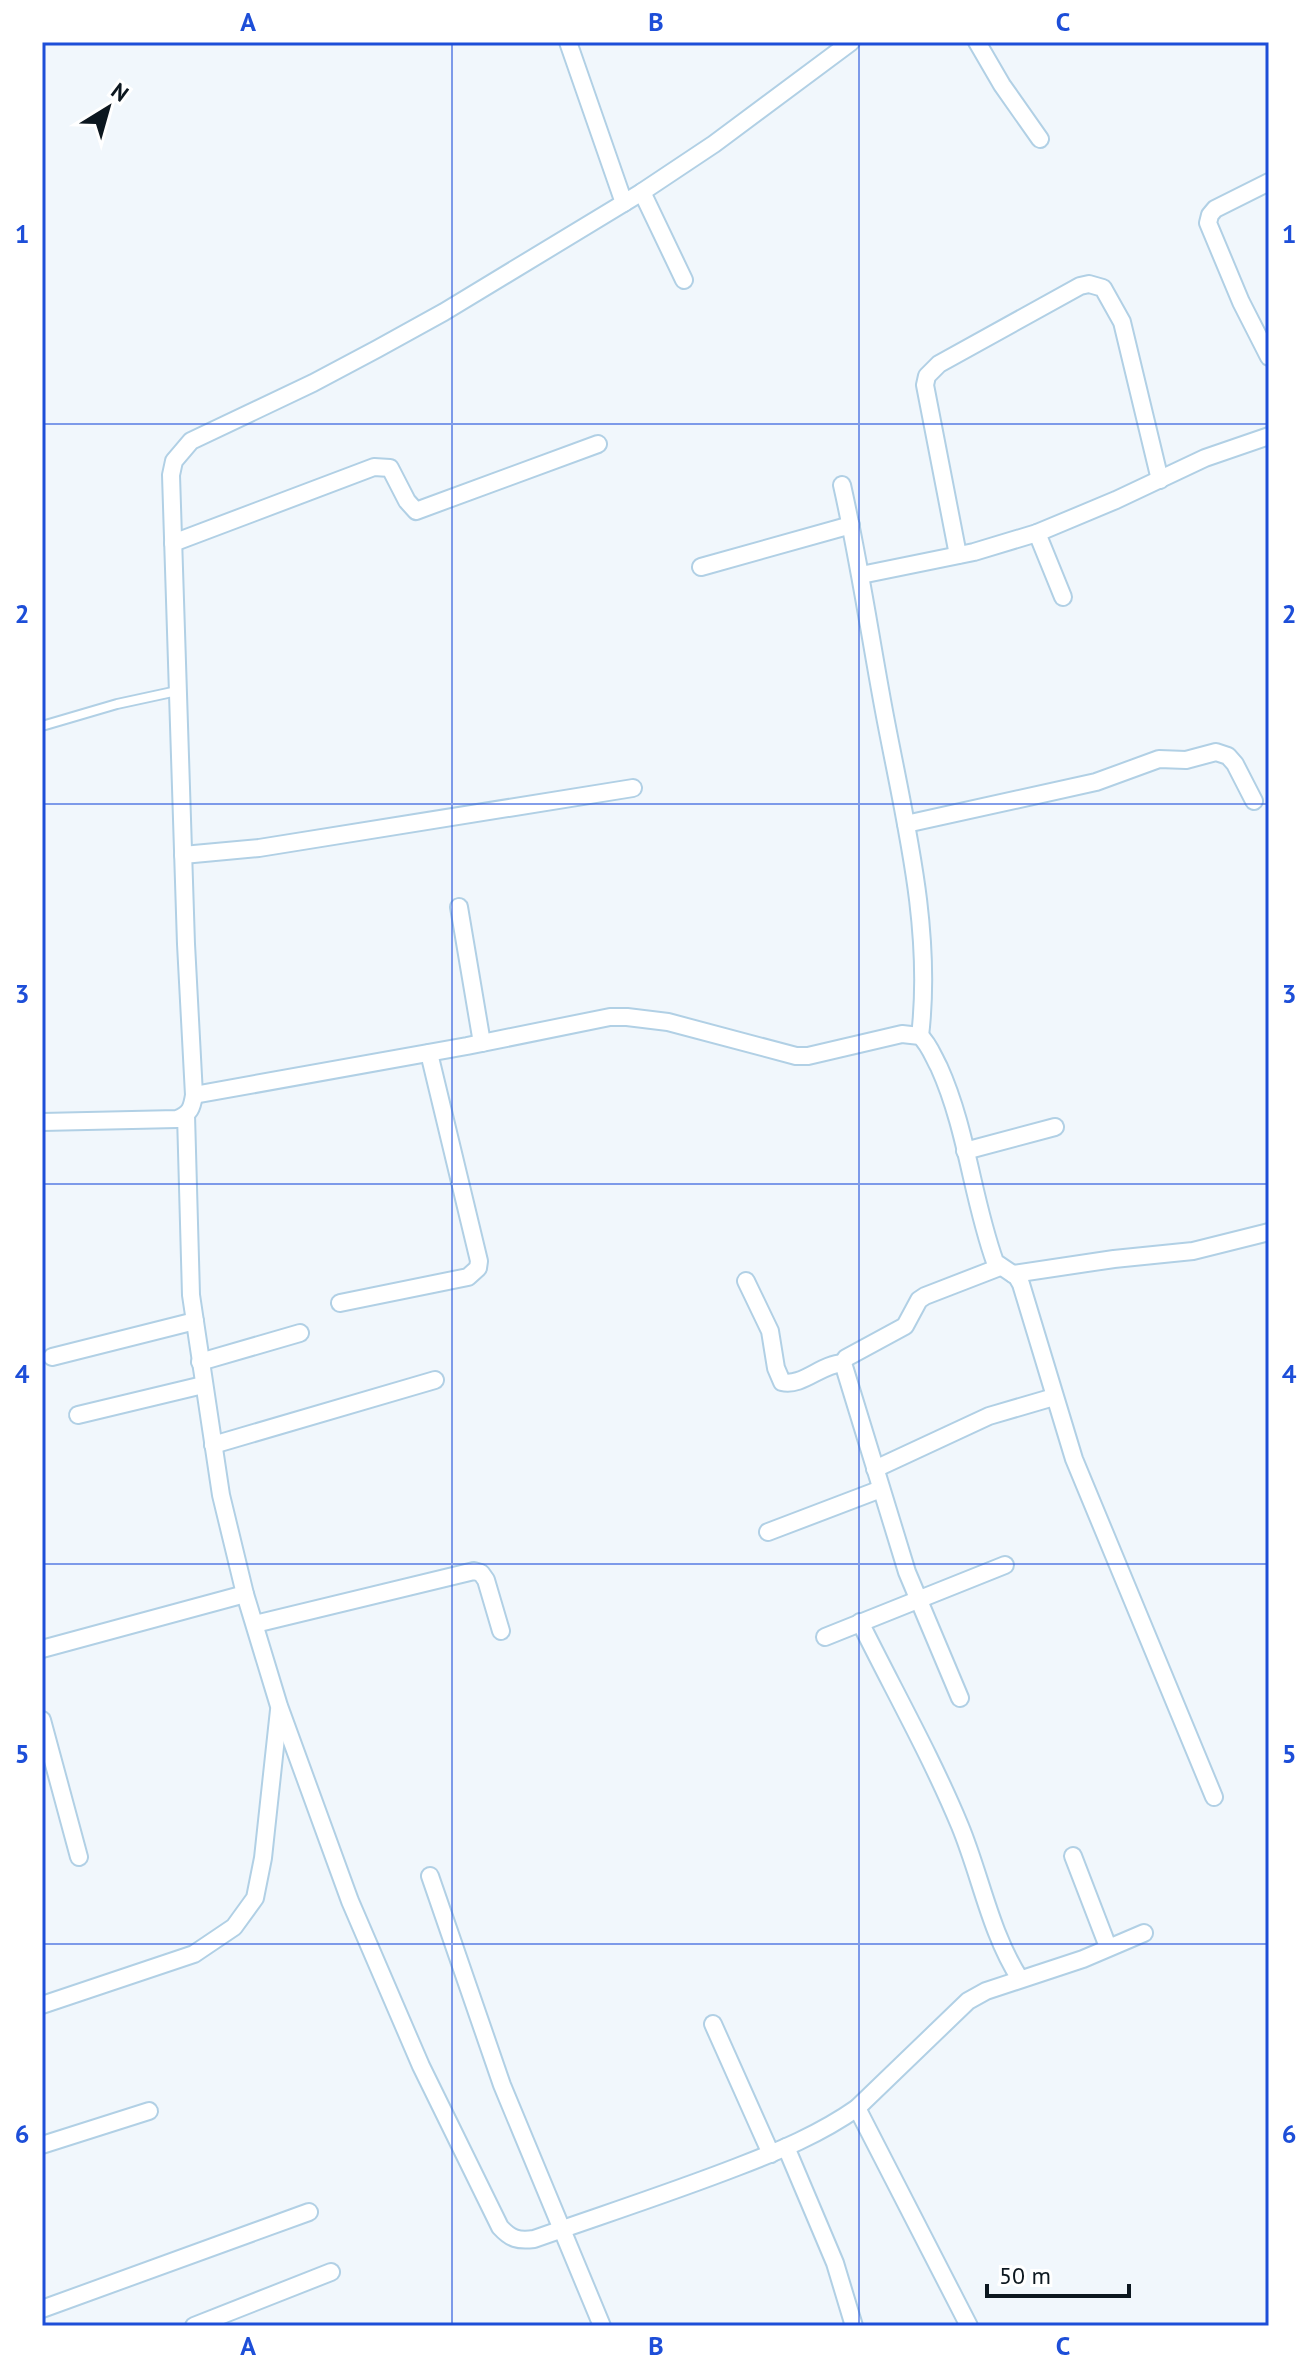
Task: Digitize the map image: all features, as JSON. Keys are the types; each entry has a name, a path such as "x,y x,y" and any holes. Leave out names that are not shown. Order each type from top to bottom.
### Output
{"street":[{"path":"568,42 624,203"},
{"path":"851,42 714,144 624,203 444,312 313,383 191,441 180,451 171,475 194,1095 192,1107 186,1115 189,1256 203,1385 224,1509 245,1594 279,1706 350,1901 421,2066 500,2227 508,2236 519,2241 534,2239 779,2151 837,2123 857,2108 968,2001 986,1991 1041,1974 1144,1933"},
{"path":"977,42 1002,85 1040,139"},
{"path":"1269,182 1215,209 1208,223 1241,302 1269,357"},
{"path":"642,192 684,280"},
{"path":"958,555 925,385 927,376 939,364 1080,286 1089,284 1103,288 1122,322 1160,480"},
{"path":"861,575 958,555 1037,533 1205,458 1269,436"},
{"path":"173,543 374,467 390,468 407,501 416,511 598,444"},
{"path":"842,485 861,575 920,914 924,964 920,1036"},
{"path":"701,567 851,525"},
{"path":"1037,533 1063,597"},
{"path":"906,824 1096,782 1159,759 1186,760 1216,752 1228,756 1235,764 1254,801"},
{"path":"183,855 259,848 633,788"},
{"path":"459,907 482,1043"},
{"path":"194,1095 594,1020 627,1017 692,1027 796,1056 808,1056 902,1034 920,1036 930,1048 946,1083 991,1253 1021,1284 1074,1459 1214,1797"},
{"path":"340,1303 468,1277 478,1268 479,1261 429,1053"},
{"path":"42,1122 161,1120 186,1115"},
{"path":"965,1151 1055,1127"},
{"path":"960,1698 907,1572 843,1363 846,1358 905,1326 919,1300 925,1296 1006,1271 1193,1251 1269,1232"},
{"path":"746,1281 770,1331 778,1378 782,1382 793,1383 826,1365 843,1363"},
{"path":"52,1357 195,1321"},
{"path":"200,1362 300,1333"},
{"path":"213,1445 435,1380"},
{"path":"78,1415 203,1385"},
{"path":"875,1469 989,1416 1054,1397"},
{"path":"768,1532 881,1489"},
{"path":"825,1637 1005,1565"},
{"path":"255,1624 474,1571 481,1573 486,1580 501,1631"},
{"path":"42,1649 245,1594"},
{"path":"860,1622 947,1796 999,1938 1020,1979"},
{"path":"42,2005 194,1954 214,1942 246,1913 259,1884 279,1706"},
{"path":"42,1720 79,1857"},
{"path":"1073,1856 1108,1947"},
{"path":"430,1876 502,2085 602,2326"},
{"path":"713,2024 835,2263 854,2326"},
{"path":"857,2108 969,2326"},
{"path":"42,2145 149,2111"},
{"path":"42,2309 309,2212"},
{"path":"194,2326 331,2272"}],"lane":[{"path":"42,726 117,704 177,691"}]}
